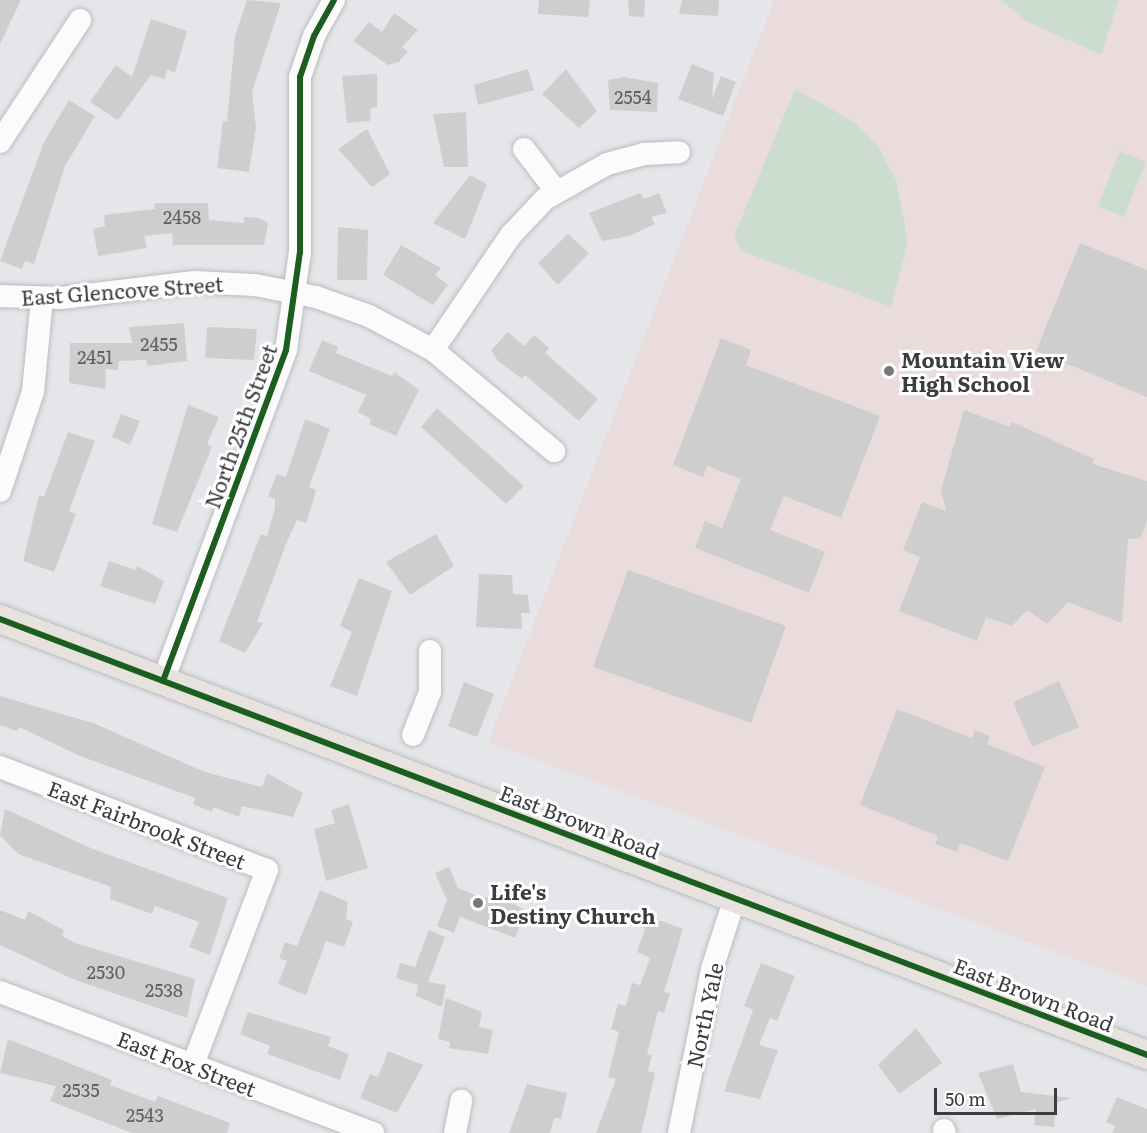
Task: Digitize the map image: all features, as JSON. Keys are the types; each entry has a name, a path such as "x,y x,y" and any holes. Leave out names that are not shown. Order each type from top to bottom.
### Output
{"main road":[{"name":"East Brown Road","path":"0,619 1147,1055"}],"street":[{"name":"North 25th Street","path":"163,681 276,383 297,292 300,77 314,36 334,0"},
{"path":"0,142 80,20"},
{"path":"524,149 556,191"},
{"path":"433,350 511,235 556,191 625,158 679,152"},
{"name":"East Glencove Street","path":"0,296 42,299 194,282 297,292 369,316 433,350 554,451"},
{"path":"0,491 33,392 42,299"},
{"path":"412,735 430,692 430,651"},
{"name":"East Fairbrook Street","path":"0,767 267,870 193,1065"},
{"name":"North Yale","path":"679,1133 712,969 735,898"},
{"name":"East Fox Street","path":"0,992 193,1065 329,1126 373,1133"},
{"path":"455,1133 461,1101"}],"shaded area":[{"name":"Mountain View High School","path":"774,0 1147,0 1147,986 488,742"}],"green space":[{"path":"1001,0 1119,0 1101,55 1026,21"},
{"path":"795,89 856,123 879,148 896,180 908,242 891,307 741,251 734,236"},
{"path":"1120,151 1146,162 1124,217 1098,206"}],"building":[{"path":"0,0 21,0 0,44"},
{"path":"247,0 281,3 252,92 256,128 249,172 217,168 223,121 227,122 235,36"},
{"path":"539,0 590,0 588,17 538,14"},
{"path":"628,0 645,0 644,17 629,16"},
{"path":"682,0 719,0 718,16 679,14"},
{"path":"394,13 418,30 402,47 408,51 399,62 388,65 353,41 369,22 382,32"},
{"path":"151,19 187,31 175,73 167,69 165,79 151,75 118,120 90,102 116,65 132,77"},
{"path":"692,64 714,73 712,99 721,76 736,82 723,116 678,99"},
{"path":"528,69 534,90 478,105 474,85"},
{"path":"566,69 597,111 579,128 542,94"},
{"path":"377,74 377,107 371,108 370,121 347,123 342,76"},
{"path":"624,77 658,83 657,112 610,110 608,80"},
{"path":"69,100 95,116 65,166 34,264 25,261 22,269 0,261 44,142"},
{"path":"466,112 468,167 444,167 433,114"},
{"path":"367,129 390,174 372,187 338,149"},
{"path":"470,175 487,184 465,239 433,223"},
{"path":"640,193 644,199 659,193 667,213 651,217 655,224 629,236 602,241 589,213"},
{"path":"154,203 208,203 209,220 244,223 244,217 259,218 268,223 264,245 173,245 172,233 144,236 147,248 98,256 93,229 105,226 104,215 155,209"},
{"path":"338,227 368,230 367,280 337,280"},
{"path":"568,234 589,253 558,285 538,263"},
{"path":"1080,243 1147,270 1147,397 1036,351"},
{"path":"401,245 441,268 435,275 448,285 433,305 383,275"},
{"path":"184,323 187,361 147,366 146,360 119,361 118,370 106,369 105,389 69,383 70,343 132,343 129,327"},
{"path":"207,327 257,329 254,360 205,358"},
{"path":"508,332 524,346 534,335 549,348 545,353 598,399 579,421 525,375 522,379 498,361 491,350"},
{"path":"721,338 751,350 746,365 880,416 841,518 784,496 770,530 825,552 809,593 695,548 705,521 722,528 741,479 707,466 703,477 673,465"},
{"path":"322,340 338,347 336,353 392,376 394,372 419,390 396,436 369,424 371,419 358,412 366,395 309,371"},
{"path":"188,405 219,417 207,444 212,447 177,532 152,524"},
{"path":"437,408 524,486 506,504 421,427"},
{"path":"964,410 1010,427 1012,422 1094,459 1093,464 1147,481 1147,522 1140,538 1128,539 1122,623 1068,602 1047,624 1027,610 1012,626 986,617 977,641 899,611 920,557 903,550 922,502 946,511 941,490"},
{"path":"121,414 140,421 130,445 112,437"},
{"path":"305,419 330,429 309,487 316,490 306,523 297,520 286,544 257,622 263,623 245,653 219,641 261,534 267,536 275,508 275,499 268,496 277,474 286,477"},
{"path":"68,432 95,441 69,511 76,514 54,572 23,561 39,495 44,497"},
{"path":"436,534 454,566 410,595 386,562"},
{"path":"109,561 135,570 137,566 164,581 155,604 100,586"},
{"path":"628,570 786,626 751,723 593,667"},
{"path":"479,574 512,575 513,594 528,595 530,613 521,613 522,629 476,627"},
{"path":"359,578 392,591 357,696 330,686 352,632 340,626"},
{"path":"1059,681 1079,727 1032,747 1013,702"},
{"path":"464,682 494,694 477,737 448,726"},
{"path":"0,696 93,723 205,772 262,787 267,773 303,793 293,817 242,806 239,817 213,807 212,812 193,804 195,798 80,756 19,727 17,731 0,725"},
{"path":"897,709 972,738 975,730 990,736 987,744 1045,767 1008,861 960,843 957,852 935,844 938,836 860,805"},
{"path":"349,804 368,868 326,881 314,829 335,823 331,810"},
{"path":"5,809 93,849 228,898 210,955 189,947 199,922 155,906 152,914 110,899 111,887 18,854 0,835"},
{"name":"Life's Destiny Church","path":"449,867 458,888 483,898 498,895 526,911 515,938 460,917 454,933 437,926 447,900 435,873"},
{"path":"320,890 348,902 346,919 353,922 344,947 326,941 306,995 278,984 287,961 279,958 285,942 297,946"},
{"path":"0,910 25,920 28,911 64,930 62,936 75,943 195,979 187,1018 75,980 0,945"},
{"path":"643,914 683,929 664,992 670,993 664,1013 658,1011 647,1054 652,1055 648,1071 655,1073 641,1133 596,1133 616,1079 608,1077 619,1032 611,1029 618,1004 626,1006 632,983 640,985 650,958 637,952 645,929 639,926"},
{"path":"429,930 445,937 428,982 446,985 442,1007 416,996 418,985 396,978 400,963 415,967"},
{"path":"761,963 795,976 777,1021 770,1018 759,1045 778,1050 760,1099 724,1091 753,1010 744,1006"},
{"path":"446,998 482,1012 479,1027 493,1030 488,1054 449,1048 450,1042 438,1039"},
{"path":"248,1012 331,1037 328,1046 349,1054 340,1080 267,1054 270,1046 240,1034"},
{"path":"916,1028 942,1063 899,1094 878,1065"},
{"path":"8,1039 112,1080 110,1085 155,1102 158,1096 230,1123 227,1133 132,1133 50,1101 56,1086 0,1073"},
{"path":"388,1051 423,1065 397,1113 360,1098 370,1074 378,1077"},
{"path":"1013,1064 1021,1092 1071,1098 1056,1103 1054,1127 1034,1125 1036,1109 997,1119 978,1073"},
{"path":"527,1084 567,1093 561,1119 554,1118 550,1133 509,1133"},
{"path":"1117,1097 1147,1109 1147,1133 1112,1133 1115,1126 1106,1122"}],"cycle path":[{"path":"163,681 286,350 300,252 300,77 314,36 334,0"},
{"path":"0,619 1147,1055"}],"place":[{"name":"Mountain View High School","path":"889,371"},
{"name":"Life's Destiny Church","path":"478,903"}]}
